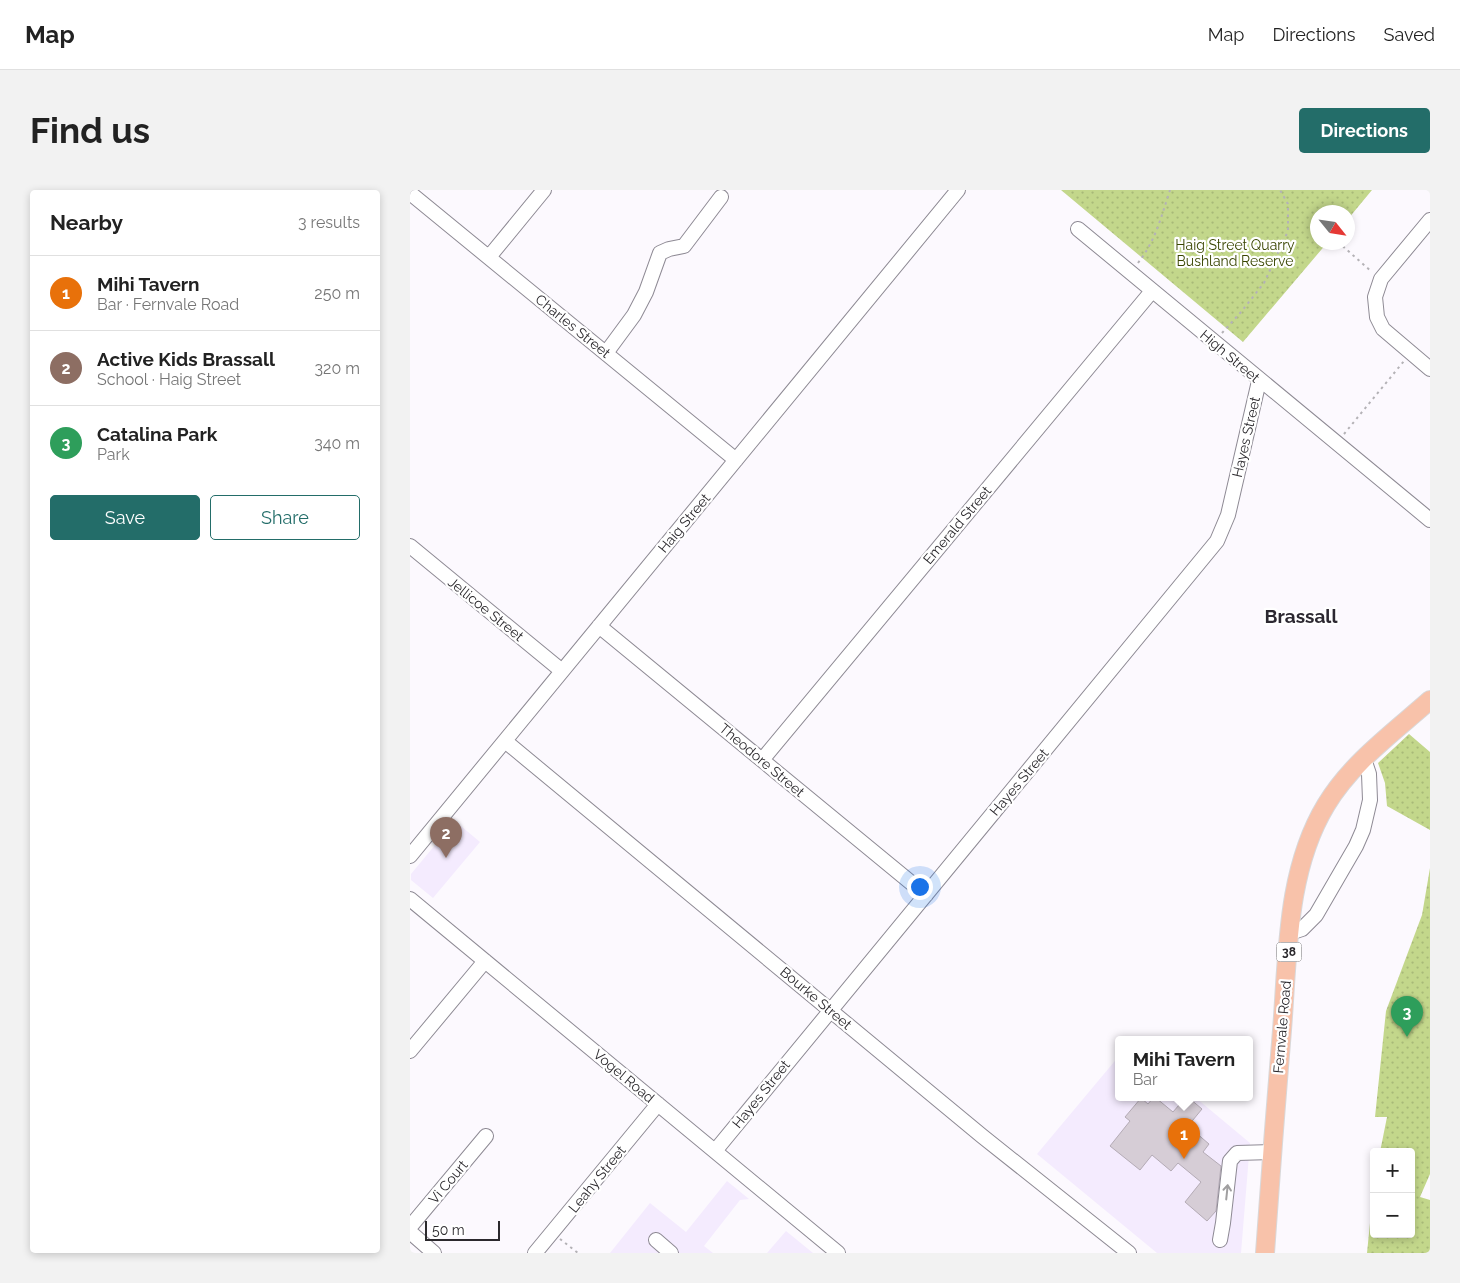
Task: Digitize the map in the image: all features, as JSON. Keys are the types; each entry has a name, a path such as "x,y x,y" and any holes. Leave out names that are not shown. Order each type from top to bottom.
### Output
{"main road":[{"name":"Fernvale Road","path":"1265,1253 1290,933 1298,880 1312,832 1326,804 1346,777 1364,758 1430,700"}],"street":[{"path":"489,257 544,190"},
{"name":"Haig Street","path":"410,856 958,190"},
{"name":"Charles Street","path":"410,193 736,460"},
{"path":"606,353 634,316 646,292 660,253 684,246 721,197"},
{"path":"1430,220 1381,279 1375,297 1376,317 1383,330 1430,369"},
{"name":"High Street","path":"1078,230 1430,520"},
{"name":"Emerald Street","path":"762,760 1152,291"},
{"name":"Hayes Street","path":"714,1151 1217,541 1228,515 1259,380"},
{"name":"Jellicoe Street","path":"410,546 562,671"},
{"name":"Theodore Street","path":"599,626 926,895"},
{"name":"Bourke Street","path":"504,741 1128,1253"},
{"path":"1290,933 1302,929 1316,915 1356,846 1363,830 1370,800 1369,774 1364,758"},
{"name":"Vogel Road","path":"410,899 838,1253"},
{"path":"410,1051 484,961"},
{"name":"Leahy Street","path":"535,1253 658,1104"},
{"name":"Vi Court","path":"410,1227 486,1136"},
{"path":"1220,1240 1230,1161 1237,1154 1272,1152"},
{"path":"410,1232 434,1253"},
{"path":"656,1240 671,1253"}],"path":[{"path":"1130,273 1149,249 1156,234 1170,190"},
{"path":"1214,342 1264,283 1288,231 1288,204 1280,190"},
{"path":"1347,250 1381,279"},
{"path":"1340,438 1410,353"},
{"path":"552,1233 578,1253"}],"shaded area":[{"path":"455,821 480,842 433,898 411,880 411,874"},
{"path":"1115,1061 1115,1101 1200,1101 1250,1143 1241,1253 1157,1253 1037,1154"},
{"path":"727,1181 749,1199 740,1200 704,1246 713,1253 610,1253 650,1203 686,1232"},
{"path":"786,1231 813,1253 767,1253"}],"green space":[{"name":"Haig Street Quarry Bushland Reserve","path":"1061,190 1372,190 1355,211 1355,205 1310,205 1310,250 1321,250 1243,342"},
{"path":"1409,734 1430,752 1430,830 1387,806 1385,783 1378,763"},
{"path":"1430,868 1430,1174 1420,1197 1430,1200 1430,1253 1367,1253 1370,1223 1370,1238 1415,1238 1415,1148 1381,1148 1387,1117 1375,1117 1386,1011 1422,915"}],"building":[{"path":"1138,1101 1144,1101 1148,1104 1150,1101 1160,1101 1173,1112 1182,1101 1193,1101 1202,1109 1188,1126 1209,1144 1203,1152 1221,1166 1216,1211 1207,1221 1185,1202 1201,1182 1178,1163 1171,1171 1152,1155 1140,1170 1110,1146 1130,1121 1125,1117"}],"place":[{"name":"Active Kids Brassall","path":"446,858"},
{"name":"Catalina Park","path":"1407,1037"},
{"name":"Mihi Tavern","path":"1184,1159"}],"district":[{"name":"Brassall","path":"1301,616"}]}
